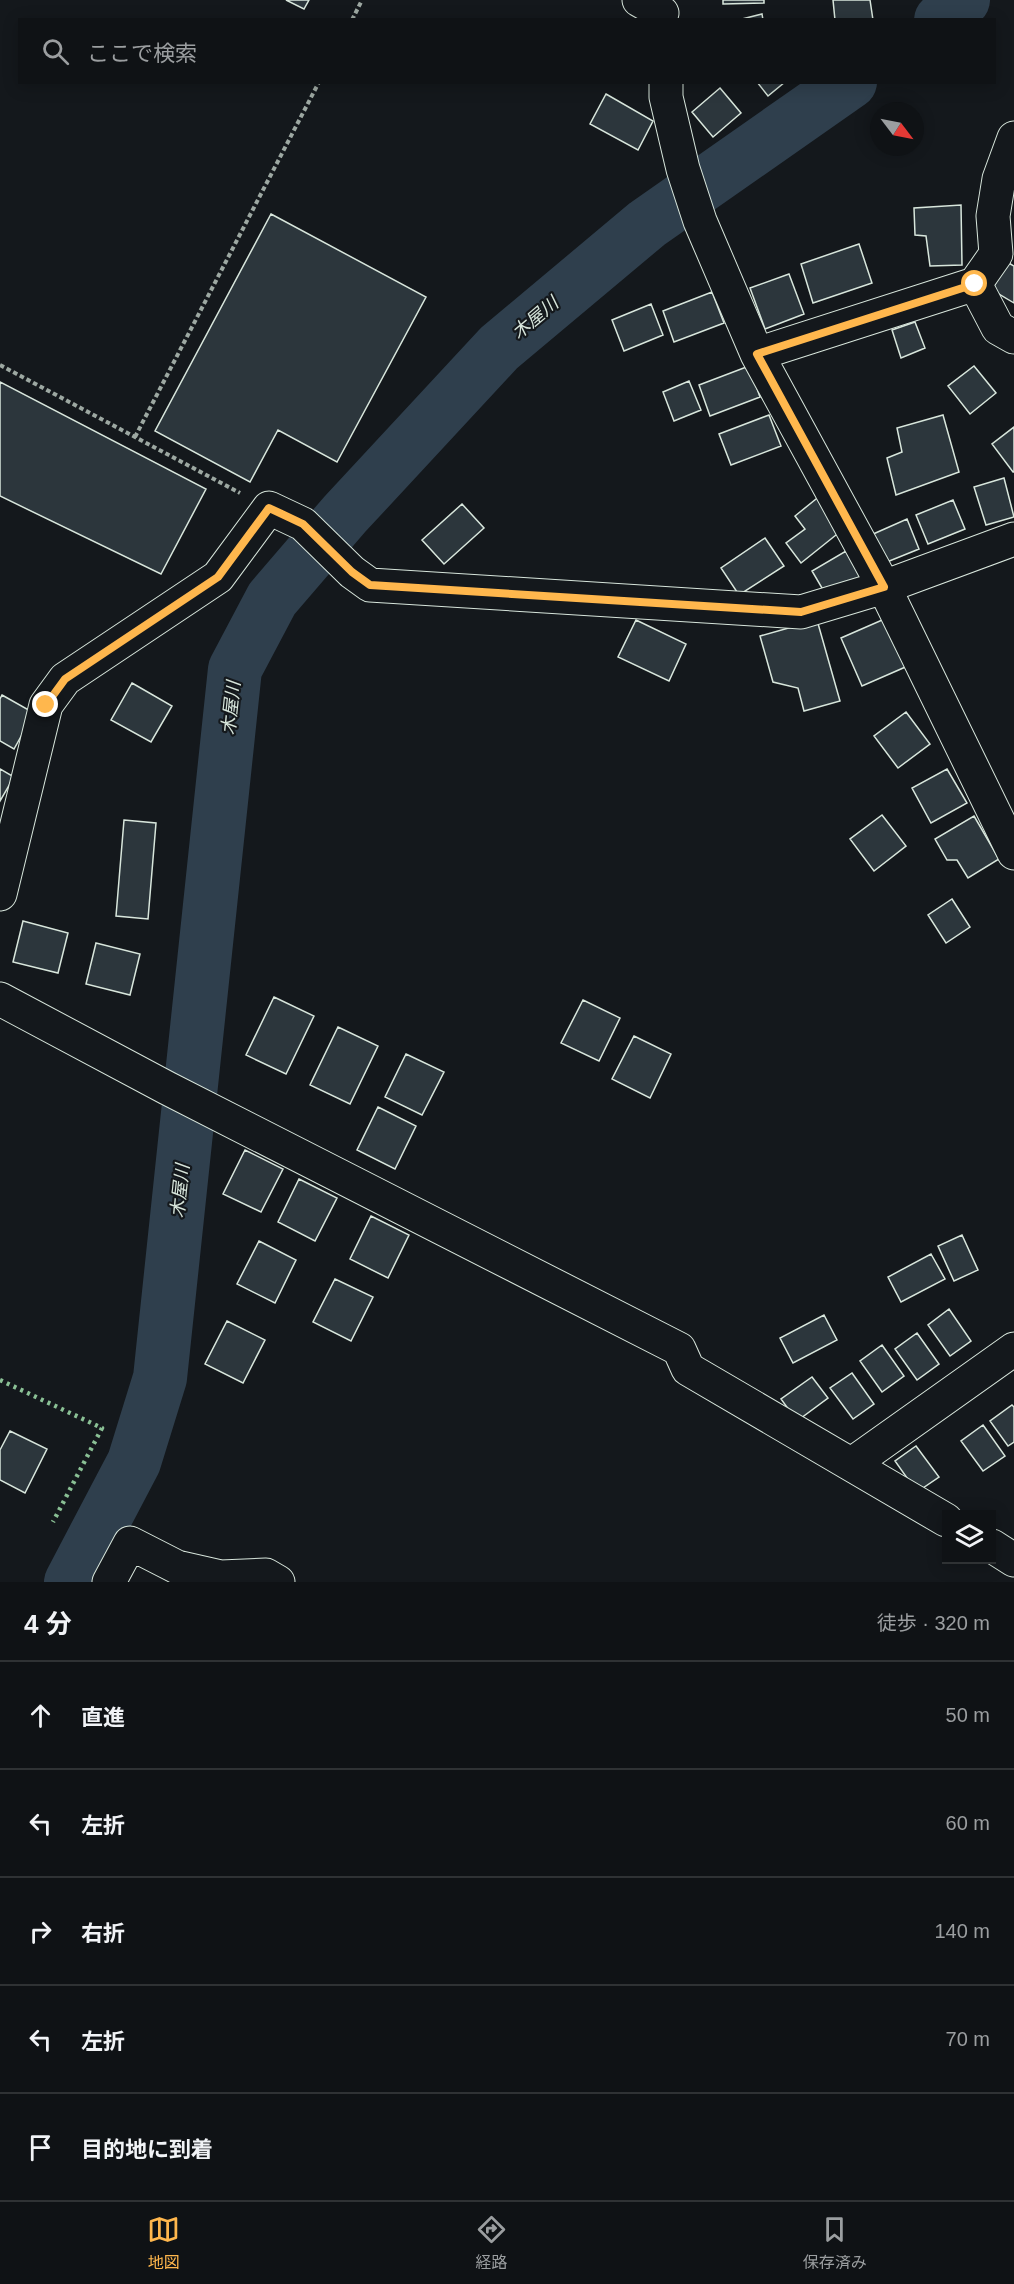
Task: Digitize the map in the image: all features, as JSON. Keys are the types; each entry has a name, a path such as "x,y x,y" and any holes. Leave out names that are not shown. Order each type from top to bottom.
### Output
{"street":[{"path":"666,84 666,97 682,169 700,221 757,354 884,587 1014,853"},
{"path":"757,354 975,284 996,254 993,216 999,179 1014,138"},
{"path":"975,284 998,328 1014,337"},
{"path":"0,894 46,705 65,679 218,577 269,508 303,524 352,572 370,585 801,612 884,587 1014,539"},
{"path":"0,999 213,1112 679,1349 688,1369 942,1518"},
{"path":"852,1464 1014,1349"},
{"path":"109,1582 130,1543 177,1567 221,1577 266,1575 278,1582"},
{"path":"996,1549 1014,1560"}],"path":[{"path":"352,18 362,0"},
{"path":"135,437 318,84"},
{"path":"0,365 269,508"}],"building":[{"path":"286,0 309,0 304,9"},
{"path":"723,0 764,0 764,3 723,4"},
{"path":"833,0 870,0 873,18 835,18"},
{"path":"762,14 763,18 746,18"},
{"path":"759,84 783,84 768,96"},
{"path":"720,88 741,113 713,137 692,112"},
{"path":"606,94 653,121 638,150 590,124"},
{"path":"961,205 962,265 930,266 926,236 915,235 914,208"},
{"path":"271,214 426,297 337,462 278,430 250,482 155,431"},
{"path":"859,244 872,283 813,303 801,264"},
{"path":"1007,262 1014,266 1014,303 992,290"},
{"path":"789,274 804,314 765,329 750,288"},
{"path":"712,292 724,323 674,342 663,311"},
{"path":"651,304 663,335 624,351 612,320"},
{"path":"915,322 925,348 901,358 892,330"},
{"path":"749,366 760,397 710,416 699,385"},
{"path":"974,366 996,393 970,414 948,386"},
{"path":"689,381 701,410 674,421 663,392"},
{"path":"0,382 206,489 161,574 0,496"},
{"path":"769,415 781,446 731,465 719,434"},
{"path":"943,415 959,472 896,495 887,458 902,452 897,428"},
{"path":"1014,427 1014,472 1013,472 992,444"},
{"path":"1004,478 1014,517 986,525 974,487"},
{"path":"821,495 846,527 801,563 786,543 805,529 795,516"},
{"path":"953,500 965,529 928,544 916,515"},
{"path":"462,504 484,528 444,564 422,540"},
{"path":"907,519 919,549 882,564 871,535"},
{"path":"765,538 784,566 739,595 721,568"},
{"path":"846,551 863,580 829,600 812,571"},
{"path":"889,617 910,665 862,686 841,638"},
{"path":"636,620 686,644 669,681 618,657"},
{"path":"817,620 840,701 804,711 798,688 773,682 760,636"},
{"path":"132,683 172,706 151,742 111,720"},
{"path":"2,695 34,713 14,749 0,741 0,699"},
{"path":"906,712 930,744 898,768 874,736"},
{"path":"0,769 14,777 0,801"},
{"path":"947,769 967,803 931,823 912,788"},
{"path":"882,815 906,846 874,871 850,839"},
{"path":"974,816 999,859 968,878 957,860 947,860 935,839"},
{"path":"124,820 156,823 148,919 116,916"},
{"path":"952,899 970,927 946,943 928,915"},
{"path":"23,921 68,933 58,973 13,962"},
{"path":"96,943 140,954 130,995 86,984"},
{"path":"274,997 314,1016 286,1074 246,1055"},
{"path":"583,1000 620,1018 599,1061 561,1043"},
{"path":"338,1027 378,1046 350,1104 310,1085"},
{"path":"634,1036 671,1054 650,1098 612,1079"},
{"path":"406,1054 444,1072 422,1115 385,1097"},
{"path":"378,1107 416,1126 395,1169 357,1150"},
{"path":"245,1150 283,1169 261,1212 223,1194"},
{"path":"299,1179 337,1198 315,1241 278,1222"},
{"path":"371,1216 409,1235 388,1278 350,1259"},
{"path":"962,1235 978,1270 954,1281 938,1246"},
{"path":"259,1241 296,1260 275,1303 237,1284"},
{"path":"931,1254 945,1279 901,1302 888,1277"},
{"path":"335,1279 373,1297 351,1341 313,1322"},
{"path":"949,1309 971,1341 950,1356 928,1325"},
{"path":"824,1315 837,1340 793,1363 780,1338"},
{"path":"227,1321 265,1340 243,1383 205,1364"},
{"path":"917,1333 939,1364 917,1380 895,1349"},
{"path":"882,1345 904,1376 882,1392 860,1361"},
{"path":"852,1373 874,1404 853,1419 830,1388"},
{"path":"812,1377 828,1398 797,1421 781,1399"},
{"path":"1012,1405 1014,1407 1014,1442 1008,1446 990,1421"},
{"path":"983,1425 1005,1456 983,1471 961,1441"},
{"path":"10,1431 47,1449 25,1493 0,1480 0,1450"},
{"path":"916,1446 939,1477 917,1492 895,1461"}],"waterway":[{"name":"木屋川","path":"943,18 963,0"},
{"name":"木屋川","path":"71,1582 134,1462 160,1378 235,669 272,599 345,514 499,348 647,224 847,84"}],"hedge":[{"path":"0,1380 102,1428 53,1522"}],"route":[{"path":"46,705 65,679 218,577 269,508 303,524 352,572 370,585 801,612 884,587 757,354 975,284"}]}
